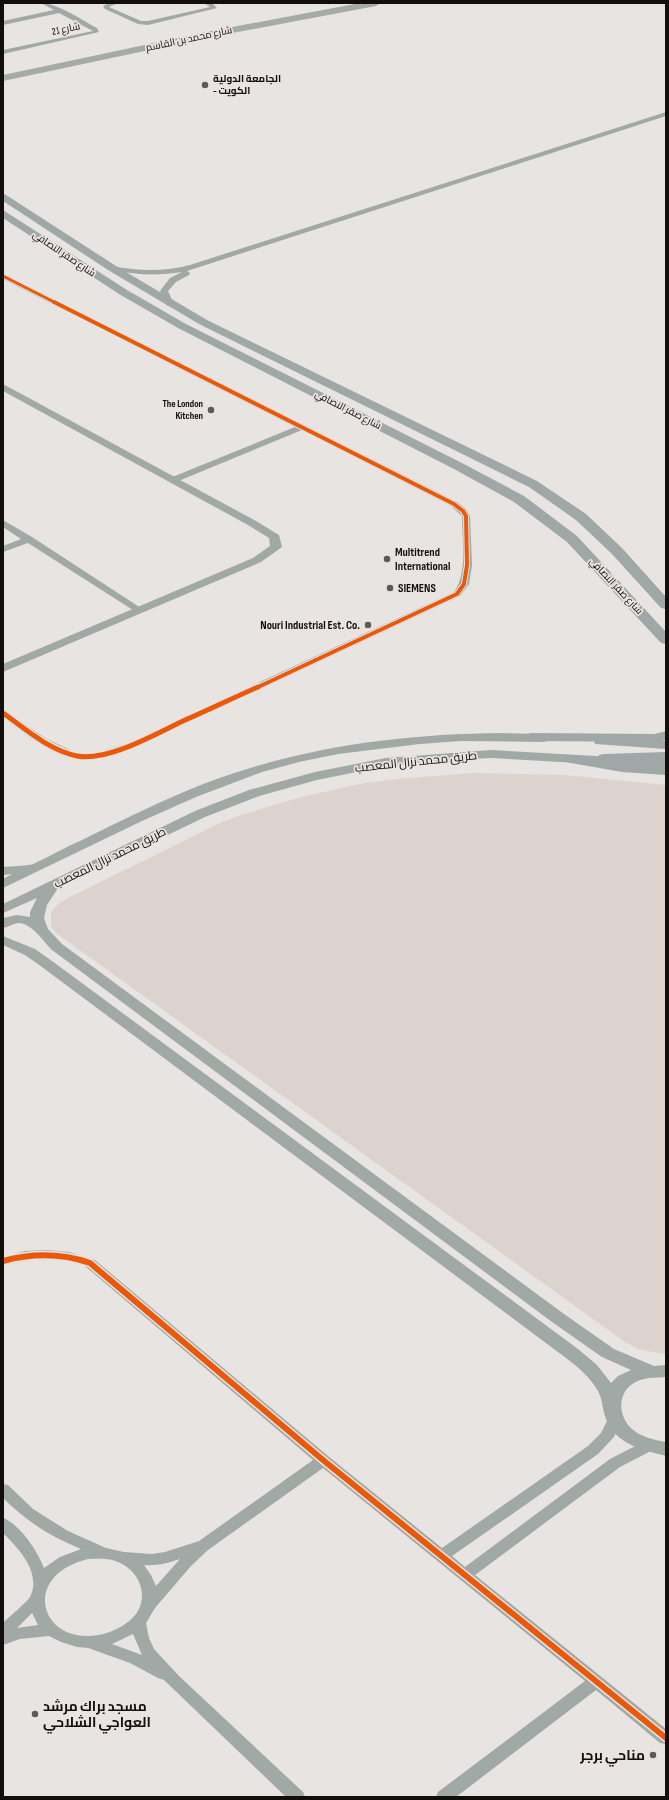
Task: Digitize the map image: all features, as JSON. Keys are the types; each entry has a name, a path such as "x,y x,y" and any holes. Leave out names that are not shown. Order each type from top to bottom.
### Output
{"main road":[{"name":"شارع محمد بن القاسم","path":"5,76 283,12 332,3"},
{"name":"شارع محمد بن القاسم","path":"5,76 206,35 376,3"},
{"path":"206,35 291,16 293,14 283,12"},
{"name":"شارع صقر النصافي","path":"3,196 112,268 170,304 203,322 533,484 581,517 617,551 666,605"},
{"name":"شارع صقر النصافي","path":"3,213 123,292 182,326 458,466 519,499 572,539 627,600 660,632 666,640"},
{"path":"627,600 666,651"},
{"path":"532,737 656,738 666,736"},
{"path":"571,759 666,756"},
{"path":"571,759 622,768 666,771"}],"street":[{"name":"شارع 21","path":"3,52 96,32 95,29 44,3"},
{"path":"115,3 106,6 106,8 136,22 148,23 214,8 212,5 207,3"},
{"path":"3,23 60,11"},
{"path":"112,268 137,272 170,273 193,267 666,114"},
{"path":"170,304 164,291 173,280 186,273 666,118"},
{"path":"3,713 58,749 71,755 102,755 132,745 457,594 464,584 467,565 466,516 463,511 441,497 4,277"},
{"path":"3,387 252,523 275,537 276,547 257,560 3,668"},
{"path":"173,480 302,427"},
{"path":"3,523 139,610"},
{"path":"3,549 29,539"},
{"name":"طريق محمد نزال المعصب","path":"3,884 185,797 220,783 321,754 396,743 492,737 532,737 666,745"},
{"name":"طريق محمد نزال المعصب","path":"3,909 200,814 254,793 315,776 386,762 498,754 666,764"},
{"path":"3,871 21,870 45,864"},
{"path":"38,927 38,909 52,886"},
{"path":"3,924 13,919 20,918 38,927 41,932 57,947 608,1354 658,1371"},
{"path":"3,940 30,952 47,964 590,1368 606,1387 611,1400 611,1410 614,1421 627,1436 648,1446 666,1449"},
{"path":"3,1261 18,1256 49,1254 65,1255 90,1263 323,1460 666,1738"},
{"path":"611,1400 615,1390 624,1381 636,1374 658,1371"},
{"path":"441,1556 594,1450 607,1437 612,1429 614,1421"},
{"path":"464,1575 615,1463 625,1457 643,1450 648,1446"},
{"path":"149,1604 186,1562 203,1546 323,1460"},
{"path":"3,1489 29,1513 46,1525 78,1542 106,1553 122,1557 152,1560 165,1558 203,1546"},
{"path":"3,1524 24,1543 35,1561 42,1582"},
{"path":"3,1632 36,1600 42,1582 51,1570 74,1556 88,1553 106,1553"},
{"path":"91,1643 108,1640 125,1634 138,1623 145,1614 149,1604 150,1593 148,1583 143,1574 136,1565 122,1557"},
{"path":"36,1600 38,1611 43,1621 52,1630 63,1637 91,1643 136,1659 174,1680"},
{"path":"138,1623 141,1638 148,1653 174,1680 297,1797"},
{"path":"3,1639 19,1633 52,1630"},
{"path":"444,1797 596,1682"}],"shaded area":[{"path":"474,773 564,775 666,785 666,1354 641,1350 625,1342 56,933 51,926 51,913 57,905 66,899 222,822 241,815 301,797 365,783"}],"cycle path":[{"path":"3,276 454,504 463,511 466,516 467,565 464,584 457,594 132,745 99,755 87,757 76,756 43,741 3,713"},
{"path":"3,1261 25,1256 47,1254 79,1259 90,1263 323,1460 666,1738"}],"place":[{"name":"الجامعة الدولية - الكويت","path":"205,85"},
{"name":"The London Kitchen","path":"211,410"},
{"name":"Multitrend International","path":"387,559"},
{"name":"SIEMENS","path":"390,588"},
{"name":"Nouri Industrial Est. Co.","path":"368,625"},
{"name":"مسجد براك مرشد العواجي الشلاحي","path":"35,1714"},
{"name":"مناحي برجر","path":"653,1755"}]}
